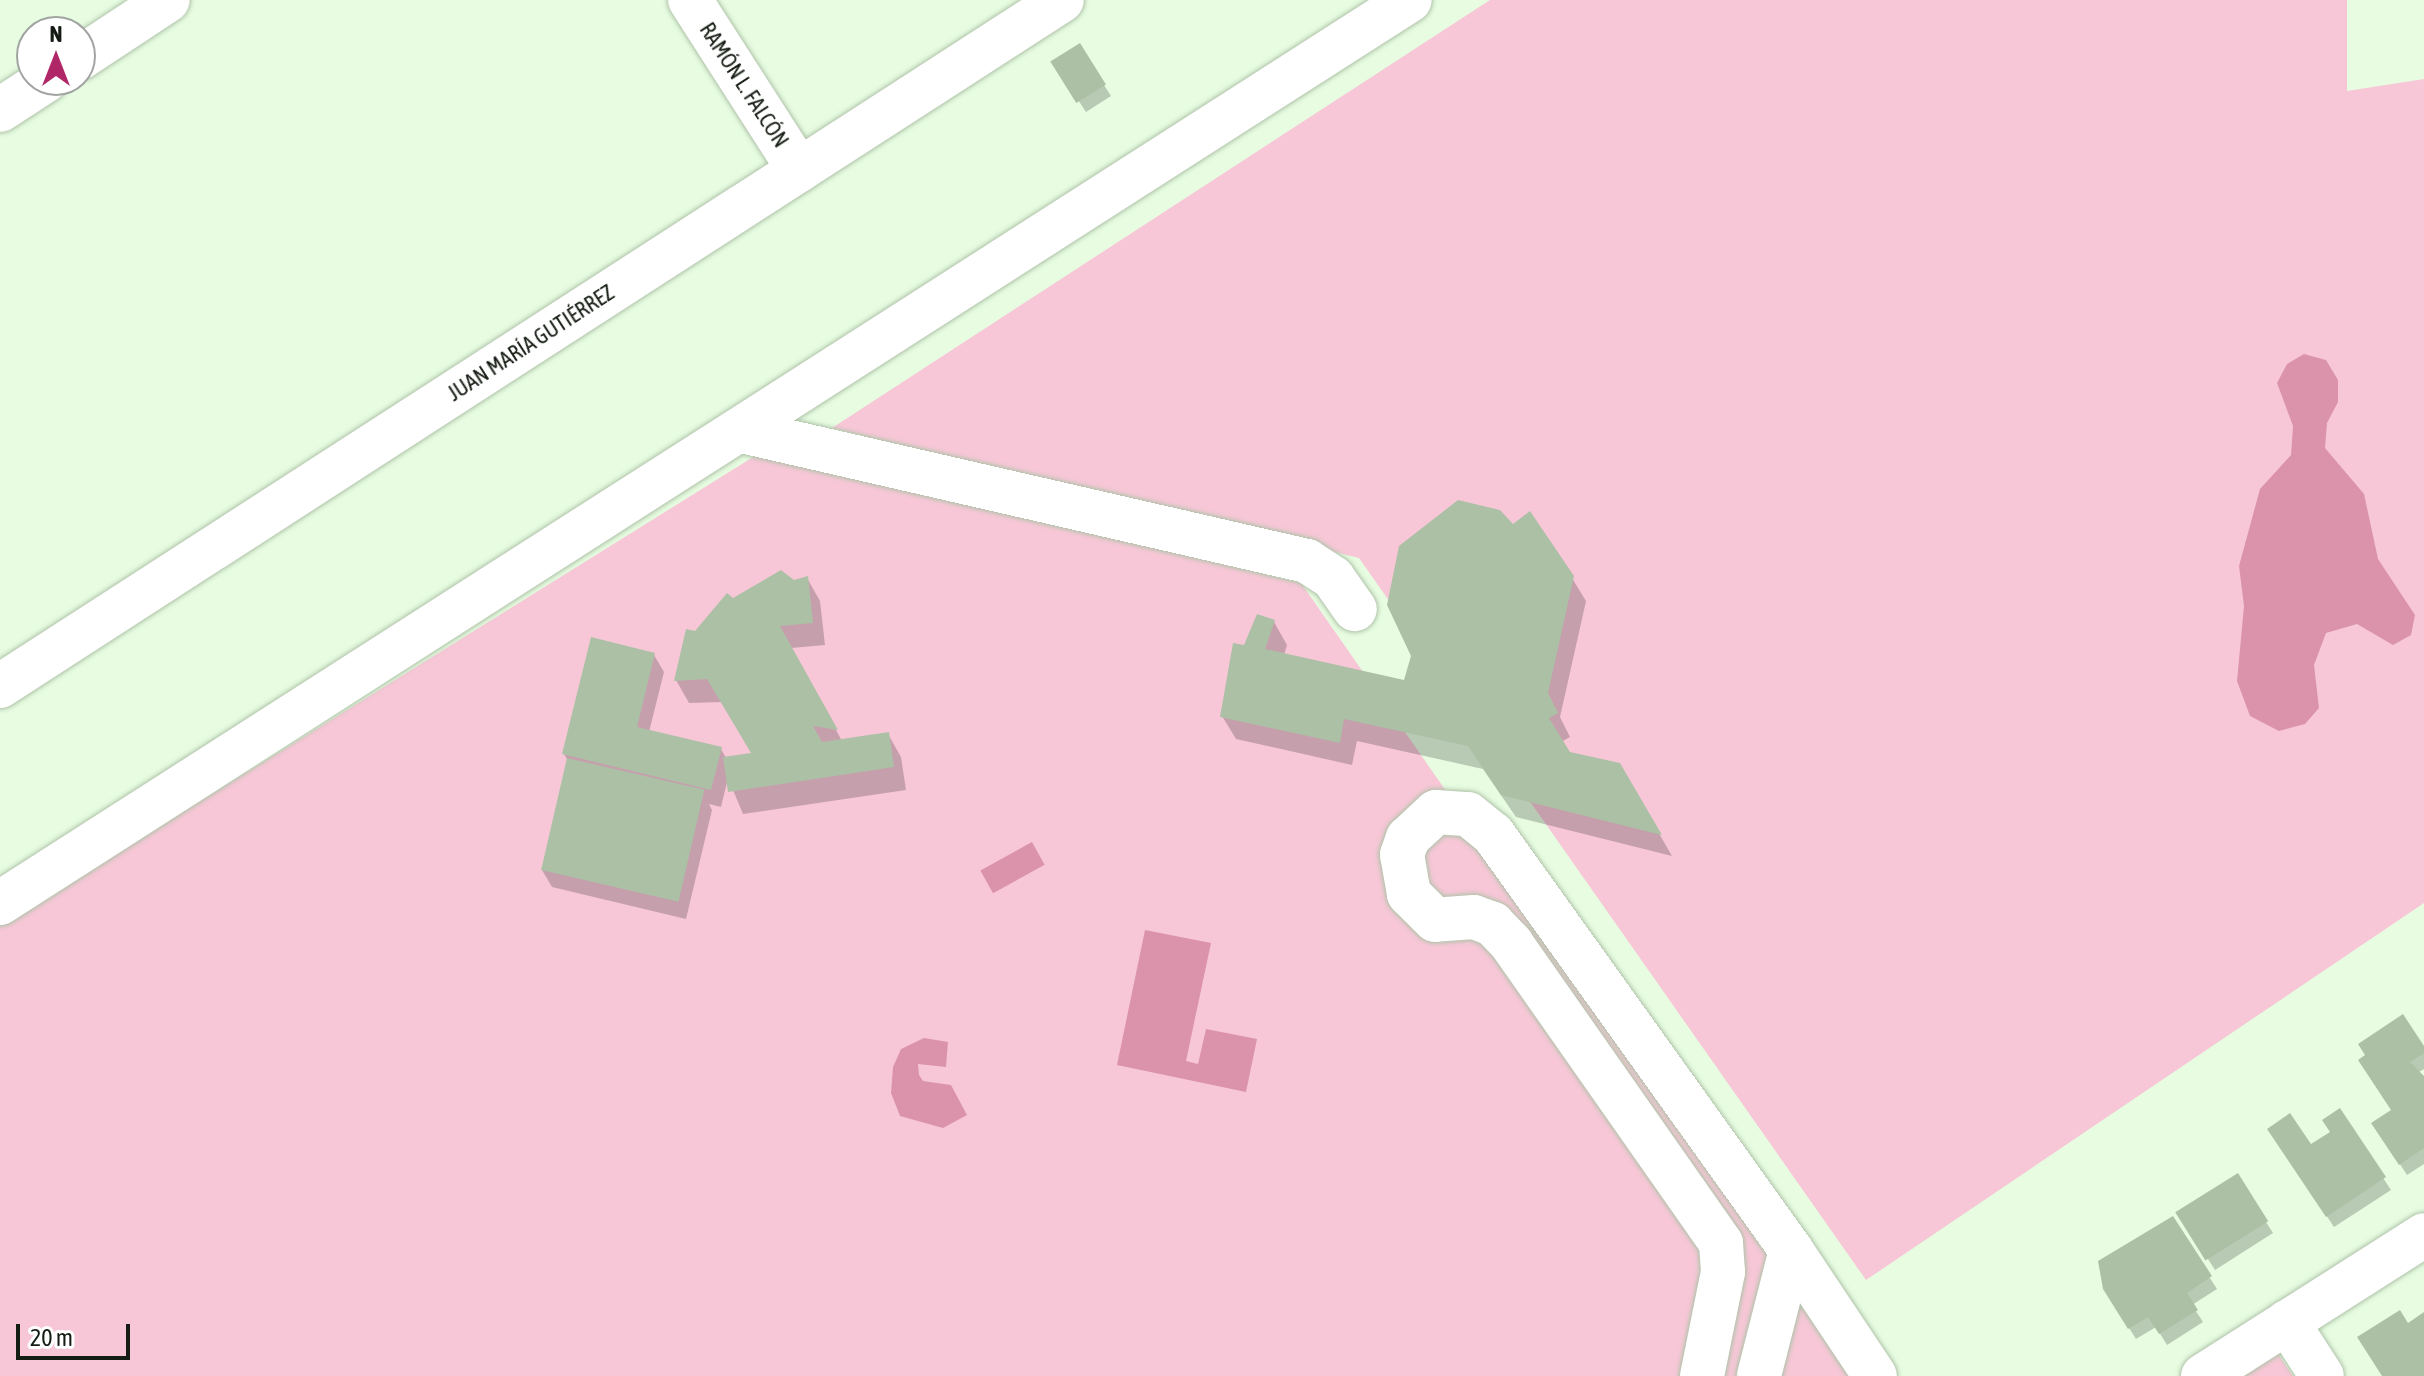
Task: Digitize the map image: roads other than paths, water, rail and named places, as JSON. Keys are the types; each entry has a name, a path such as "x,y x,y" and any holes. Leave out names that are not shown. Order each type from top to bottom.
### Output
{"street":[{"path":"96,47 168,0"},
{"name":"RAMÓN L. FALCÓN","path":"690,0 799,170"},
{"name":"JUAN MARÍA GUTIÉRREZ","path":"4,675 1062,0"},
{"path":"0,903 742,431 1410,0"},
{"path":"0,110 21,96"},
{"path":"742,431 1307,561 1333,578 1355,609"},
{"path":"1702,1376 1723,1272 1721,1243 1512,944 1493,924 1474,917 1435,920 1422,913 1402,874 1402,855 1415,826 1450,809 1468,814 1493,834 1791,1250 1875,1376"},
{"path":"2203,1376 2424,1235"},
{"path":"1759,1376 1791,1250"},
{"path":"2287,1322 2322,1376"}]}
